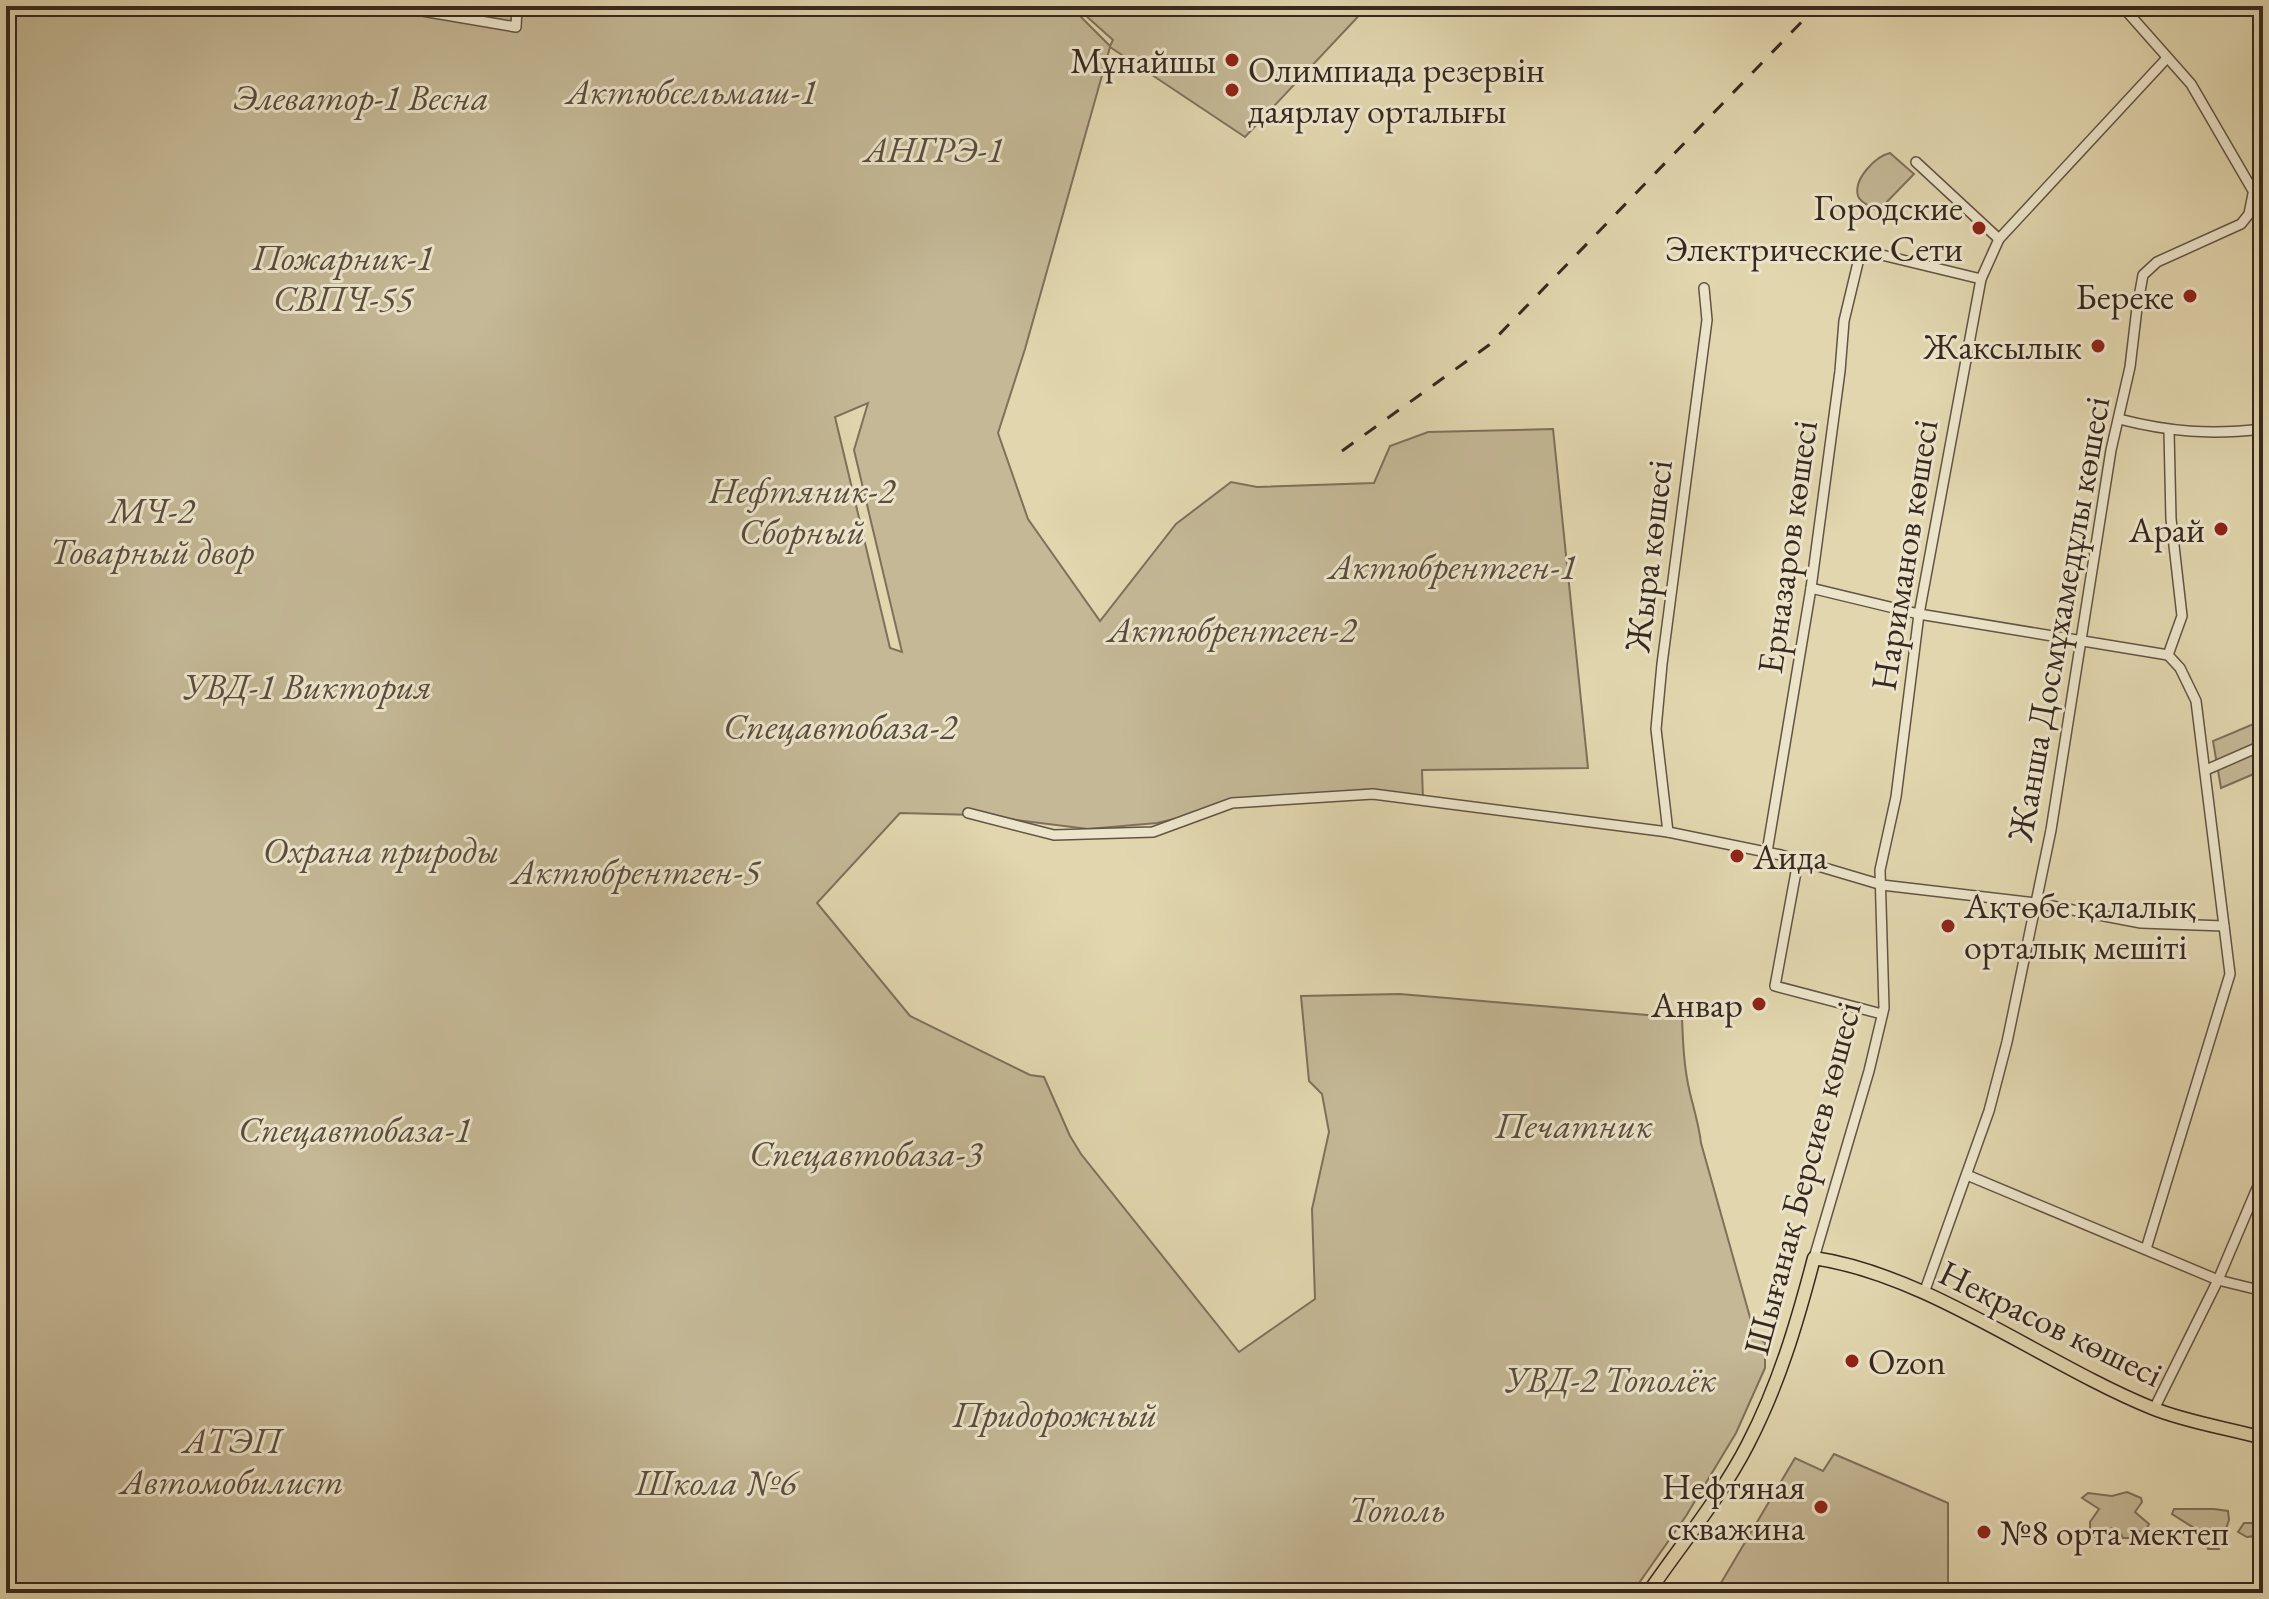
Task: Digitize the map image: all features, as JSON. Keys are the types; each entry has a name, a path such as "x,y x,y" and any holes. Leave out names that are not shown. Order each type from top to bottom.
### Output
{"main road":[{"name":"Некрасов көшесі","path":"1814,1258 1849,1265 1924,1293 2154,1409 2263,1438"},
{"name":"Шығанақ Берсиев көшесі","path":"1648,1593 1746,1447 1788,1353 1814,1258"}],"street":[{"path":"393,6 516,27 517,6"},
{"path":"2122,6 2191,84 2263,208"},
{"name":"Нариманов көшесі","path":"1882,885 1880,870 1896,797 1919,614 1981,279 1999,239 2167,58"},
{"path":"1916,162 1999,239"},
{"name":"Жанша Досмұхамедұлы көшесі","path":"1924,1293 1989,1111 2007,1042 2051,830 2111,450 2130,367 2143,275 2157,262 2241,224 2249,214 2253,194"},
{"name":"Ерназаров көшесі","path":"1767,852 1811,588 1844,321 1861,250 1981,279"},
{"name":"Жыра көшесі","path":"1668,832 1656,729 1707,320 1704,288"},
{"path":"2119,419 2169,431 2215,434 2263,429"},
{"path":"2168,655 2182,616 2171,519 2169,431"},
{"path":"1811,588 1919,614 2168,655 2180,668 2196,701 2230,974 2146,1249"},
{"path":"2206,770 2263,745"},
{"path":"968,813 1054,835 1153,832 1232,803 1373,794 1668,832 1767,852 1882,885 2036,903 2141,923 2224,926"},
{"path":"1798,861 1775,986 1882,1014"},
{"name":"Шығанақ Берсиев көшесі","path":"1814,1258 1869,1071 1882,1014 1882,885"},
{"path":"2154,1409 2218,1280 2263,1174"},
{"path":"1967,1175 2218,1280 2263,1291"}],"green space":[{"path":"6,6 1070,6 1110,46 1113,40 1075,6 1368,6 1245,137 1110,47 1025,349 998,433 1028,519 1100,621 1176,524 1231,482 1257,487 1374,483 1390,446 1428,432 1553,429 1588,768 1422,770 1423,800 1373,794 1238,804 1157,823 1088,829 976,815 900,813 817,903 910,1016 1030,1075 1044,1077 1081,1154 1239,1352 1315,1299 1312,1209 1329,1132 1322,1094 1309,1081 1301,996 1400,994 1682,1018 1686,1075 1701,1143 1755,1335 1765,1343 1765,1368 1736,1433 1686,1516 1632,1593 6,1593","holes":["868,403 854,450 902,652 890,648 835,417"]},
{"path":"1890,153 1914,174 1878,211 1861,201 1857,189 1867,169"},
{"path":"2263,720 2263,770 2221,788 2213,741"},
{"path":"1834,1454 1948,1503 1948,1593 1715,1593 1795,1458 1823,1471"},
{"path":"2127,1492 2141,1498 2142,1502 2135,1512 2149,1524 2145,1532 2137,1531 2138,1538 2123,1538 2120,1532 2112,1528 2101,1537 2090,1537 2090,1522 2099,1509 2082,1498 2088,1493 2112,1496"},
{"path":"2174,1509 2228,1511 2229,1520 2219,1549 2208,1549 2202,1533 2172,1514"},
{"path":"2244,1523 2263,1523 2263,1535 2247,1537 2238,1532"}],"railway":[{"path":"1342,451 1489,345 1817,6"}],"place":[{"name":"Мұнайшы","path":"1232,60"},
{"name":"Олимпиада резервін даярлау орталығы","path":"1232,90"},
{"name":"Городские Электрические Сети","path":"1979,228"},
{"name":"Береке","path":"2190,296"},
{"name":"Жаксылык","path":"2098,346"},
{"name":"Арай","path":"2221,529"},
{"name":"Аида","path":"1737,856"},
{"name":"Ақтөбе қалалық орталық мешіті","path":"1948,926"},
{"name":"Анвар","path":"1759,1004"},
{"name":"Ozon","path":"1852,1361"},
{"name":"Нефтяная скважина","path":"1821,1507"},
{"name":"№8 орта мектеп","path":"1984,1532"}],"park label":[{"name":"Актюбсельмаш-1","path":"692,91"},
{"name":"Элеватор-1 Весна","path":"361,97"},
{"name":"АНГРЭ-1","path":"934,149"},
{"name":"Пожарник-1 СВПЧ-55","path":"343,278"},
{"name":"Нефтяник-2 Сборный","path":"802,510"},
{"name":"МЧ-2 Товарный двор","path":"152,530"},
{"name":"Актюбрентген-1","path":"1453,566"},
{"name":"Актюбрентген-2","path":"1232,629"},
{"name":"УВД-1 Виктория","path":"307,686"},
{"name":"Спецавтобаза-2","path":"840,726"},
{"name":"Охрана природы","path":"381,850"},
{"name":"Актюбрентген-5","path":"636,871"},
{"name":"Печатник","path":"1574,1125"},
{"name":"Спецавтобаза-1","path":"355,1129"},
{"name":"Спецавтобаза-3","path":"866,1153"},
{"name":"УВД-2 Тополёк","path":"1610,1379"},
{"name":"Придорожный","path":"1055,1414"},
{"name":"АТЭП Автомобилист","path":"232,1460"},
{"name":"Школа №6","path":"716,1482"},
{"name":"Тополь","path":"1397,1509"}]}
